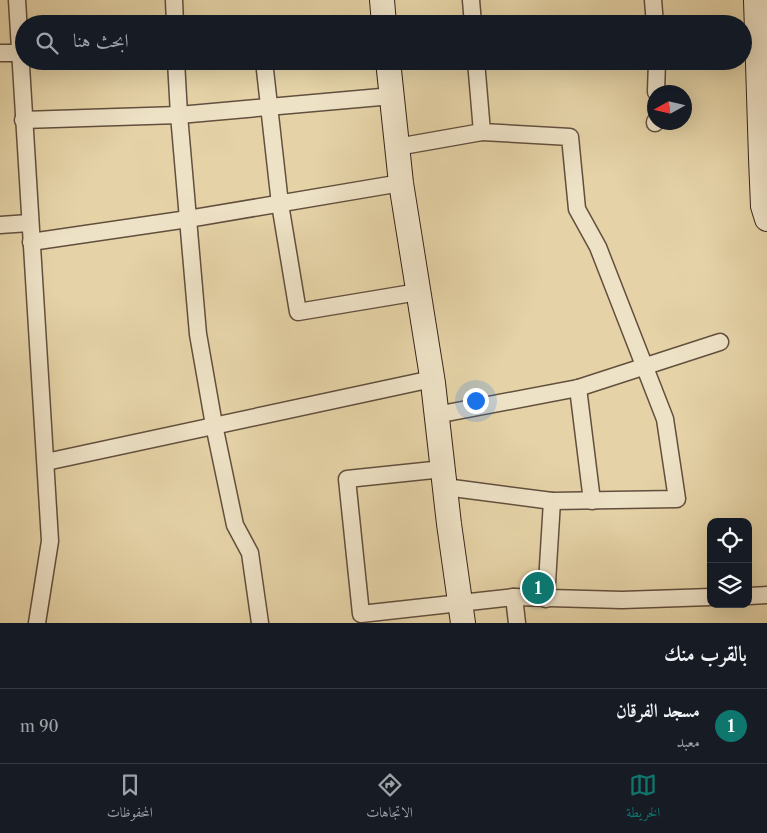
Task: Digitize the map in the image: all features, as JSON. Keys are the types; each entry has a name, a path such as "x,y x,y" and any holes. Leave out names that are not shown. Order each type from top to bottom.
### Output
{"street":[{"path":"17,0 18,15"},
{"path":"174,0 175,15"},
{"path":"471,0 472,15"},
{"path":"653,0 654,15"},
{"path":"756,0 760,158 763,206 767,219"},
{"path":"0,54 15,48"},
{"path":"22,70 23,120 50,541 37,623"},
{"path":"176,70 198,334 214,425 236,525 250,553 260,623"},
{"path":"265,70 280,204 298,312 418,292"},
{"path":"389,70 401,183 432,380 462,613"},
{"path":"477,70 482,132"},
{"path":"656,85 657,70"},
{"path":"23,120 179,115 392,96"},
{"path":"397,147 482,132 570,137 577,209 598,247 646,366 665,419 677,500 552,501 444,478 347,479 362,619 462,613 514,597 622,600 707,597"},
{"path":"31,242 188,219 401,183"},
{"path":"0,225 30,223"},
{"path":"436,415 578,388 720,342"},
{"path":"46,462 432,380"},
{"path":"578,388 592,501"},
{"path":"546,599 552,501"},
{"path":"752,596 767,596"},
{"path":"514,597 518,623"}],"place":[{"name":"مسجد الفرقان","path":"538,588"}]}
